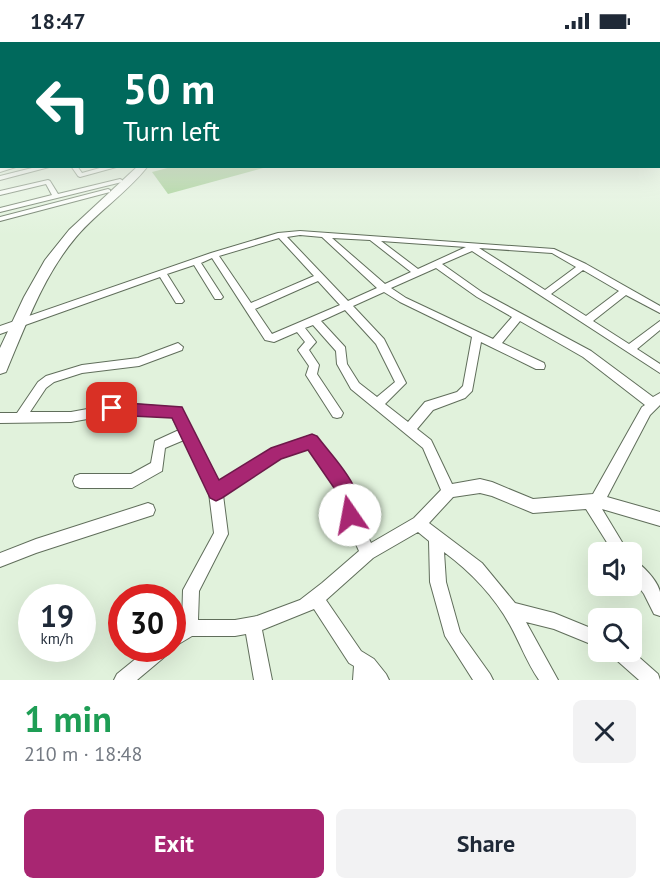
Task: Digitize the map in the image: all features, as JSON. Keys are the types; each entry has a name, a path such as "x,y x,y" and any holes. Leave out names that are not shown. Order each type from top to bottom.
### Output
{"main road":[{"path":"2,333 36,263 128,175"},
{"path":"0,367 51,260 74,232 136,175"}],"street":[{"path":"0,210 120,181"},
{"path":"0,193 49,182 56,196"},
{"path":"0,219 108,192"},
{"path":"2,333 19,324 162,273 281,235 323,234 554,251 660,310"},
{"path":"323,234 384,287 416,307 540,366"},
{"path":"281,235 380,342 401,382 377,404"},
{"path":"372,238 416,272"},
{"path":"214,255 271,338 436,264 469,246"},
{"path":"469,246 660,369"},
{"path":"196,262 218,297"},
{"path":"436,264 480,295 587,354 657,401 646,411 593,501"},
{"path":"545,294 584,266"},
{"path":"162,273 179,301"},
{"path":"249,308 319,277"},
{"path":"587,321 625,291"},
{"path":"495,344 518,317"},
{"path":"315,320 341,350 342,364 355,386 432,451 449,492"},
{"path":"630,349 660,326"},
{"path":"298,327 312,342 303,350 314,364 311,375 337,413"},
{"path":"409,430 429,406 461,395 468,388 477,335"},
{"path":"21,416 42,385 50,380 82,369 139,362 178,347"},
{"path":"0,418 71,417 120,408 173,410 178,413 216,492 220,537 206,558 191,590 190,628"},
{"path":"80,481 135,480 157,467 159,445 187,432"},
{"path":"216,492 276,453 312,441 350,496 350,515 368,553"},
{"path":"186,631 190,628 254,625 316,599 368,553 419,523 449,492 480,486 533,506 593,501 660,519"},
{"path":"593,501 616,542"},
{"path":"0,560 34,545 108,525 148,510"},
{"path":"419,523 436,539 474,565 510,610 529,650 549,680"},
{"path":"436,539 438,582 453,636 484,680"},
{"path":"642,579 650,588 660,608"},
{"path":"316,599 355,657 380,680"},
{"path":"510,610 554,621 588,635"},
{"path":"254,625 263,680"},
{"path":"123,680 145,662"},
{"path":"362,680 363,662"},
{"path":"632,662 652,680"}],"shaded area":[{"path":"154,175 238,175 168,194"}],"route":[{"path":"112,408 173,410 176,412 216,492 276,453 312,441 350,496 352,503 350,515"}]}
